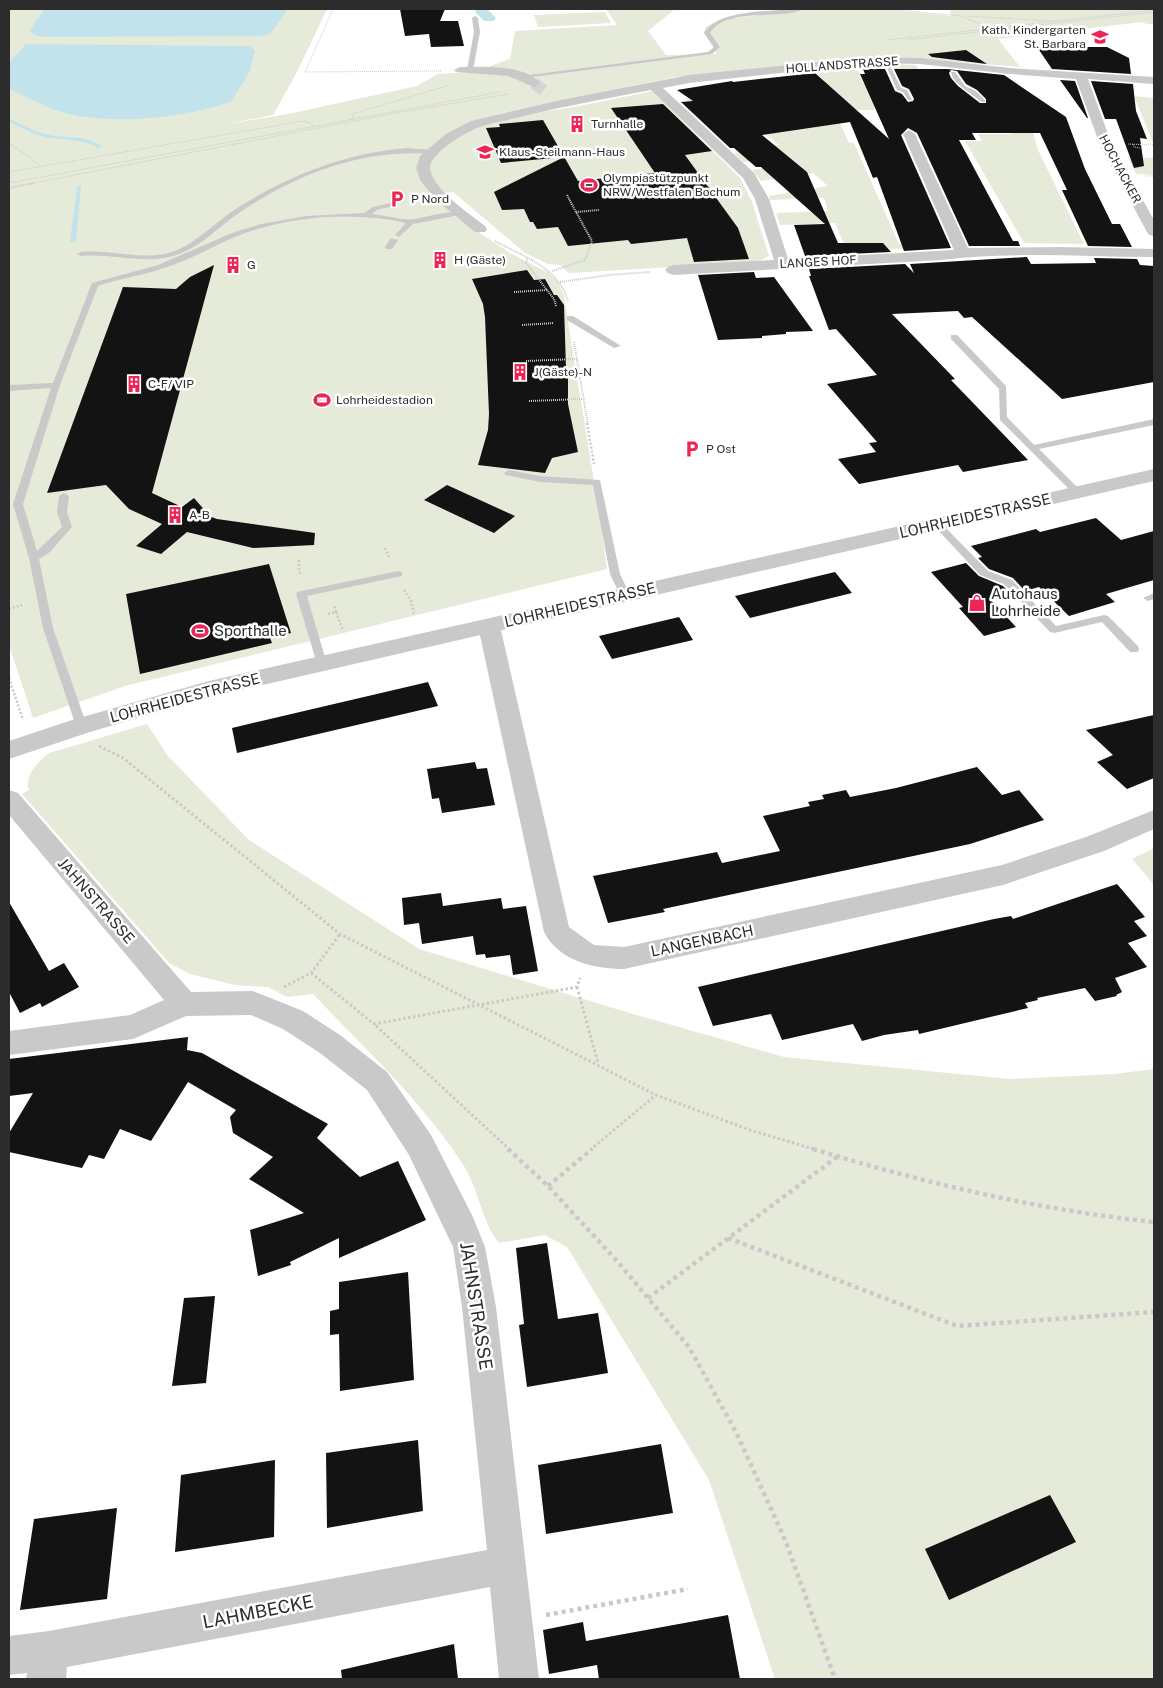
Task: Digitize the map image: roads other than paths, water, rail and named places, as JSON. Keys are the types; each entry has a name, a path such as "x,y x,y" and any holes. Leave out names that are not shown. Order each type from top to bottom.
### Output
{"street":[{"name":"HOLLANDSTRASSE","path":"432,152 450,137 475,124 561,104 722,75 885,60 950,70 1154,80"},
{"path":"465,70 524,76 534,83"},
{"name":"HOCHACKER","path":"1081,75 1106,145 1154,232"},
{"path":"654,86 749,176 762,198 782,263"},
{"path":"548,94 561,104"},
{"path":"909,134 963,253"},
{"path":"432,152 425,160 423,168 427,180 442,198 480,229"},
{"name":"LANGES HOF","path":"673,270 782,263 932,257 963,253 1061,251 1154,253"},
{"name":"LOHRHEIDESTRASSE","path":"9,750 86,737 210,689 1154,475"},
{"name":"LANGENBACH","path":"488,626 557,932 570,945 587,956 602,959 624,958 1003,875 1095,844 1154,819"},
{"name":"JAHNSTRASSE","path":"9,799 184,1004"},
{"name":"JAHNSTRASSE","path":"9,1043 133,1027 184,1004 253,1003 293,1020 330,1044 377,1081 420,1145 461,1226 469,1247 479,1307 519,1679"},
{"name":"LAHMBECKE","path":"9,1656 48,1665 508,1565"}],"lane":[{"path":"524,76 710,53 717,47 707,33 709,28 721,20 800,9"},
{"path":"465,70 477,32 476,18"},
{"path":"885,60 899,89 905,91 910,99"},
{"path":"950,70 963,87 974,92 983,100"},
{"path":"81,254 159,256 183,250 240,208 319,169 375,152 394,150 432,152"},
{"path":"366,214 375,208 391,205"},
{"path":"86,737 48,628 34,558 18,504 56,385 95,285 106,280 162,266 244,231 270,224 366,214 394,217 411,222 461,214"},
{"path":"389,247 411,222"},
{"path":"570,318 617,346"},
{"path":"954,337 1003,388 1003,418 1078,493"},
{"path":"9,388 56,385"},
{"path":"1032,448 1154,422"},
{"path":"509,473 540,480 597,482 615,574 625,595"},
{"path":"34,558 46,550 67,527 62,512 64,496"},
{"path":"938,525 984,573 1008,582 1054,630 1104,618 1134,649"},
{"path":"322,664 301,594 398,574"}],"water":[{"path":"44,9 288,9 271,33 262,36 43,37 34,35 30,30"},
{"path":"26,44 244,46 251,47 255,51 250,71 231,102 212,108 171,116 109,119 61,112 9,89 9,63"}],"waterway":[{"path":"482,12 489,18"},
{"path":"9,120 41,135 81,139 100,147"},
{"path":"73,241 79,187"}],"tunnel":[{"path":"534,83 548,94"}],"place":[{"name":"Kath. Kindergarten St. Barbara","path":"1100,37"},
{"name":"Turnhalle","path":"577,124"},
{"name":"Klaus-Steilmann-Haus","path":"485,152"},
{"name":"Olympiastützpunkt NRW/Westfalen Bochum","path":"589,185"},
{"name":"P Nord","path":"397,199"},
{"name":"H (Gäste)","path":"440,260"},
{"name":"G","path":"233,265"},
{"name":"J(Gäste)-N","path":"520,372"},
{"name":"C-F/ VIP","path":"134,384"},
{"name":"Lohrheidestadion","path":"322,400"},
{"name":"P Ost","path":"692,449"},
{"name":"A-B","path":"175,515"},
{"name":"Autohaus Lohrheide","path":"977,603"},
{"name":"Sporthalle","path":"200,631"}]}
